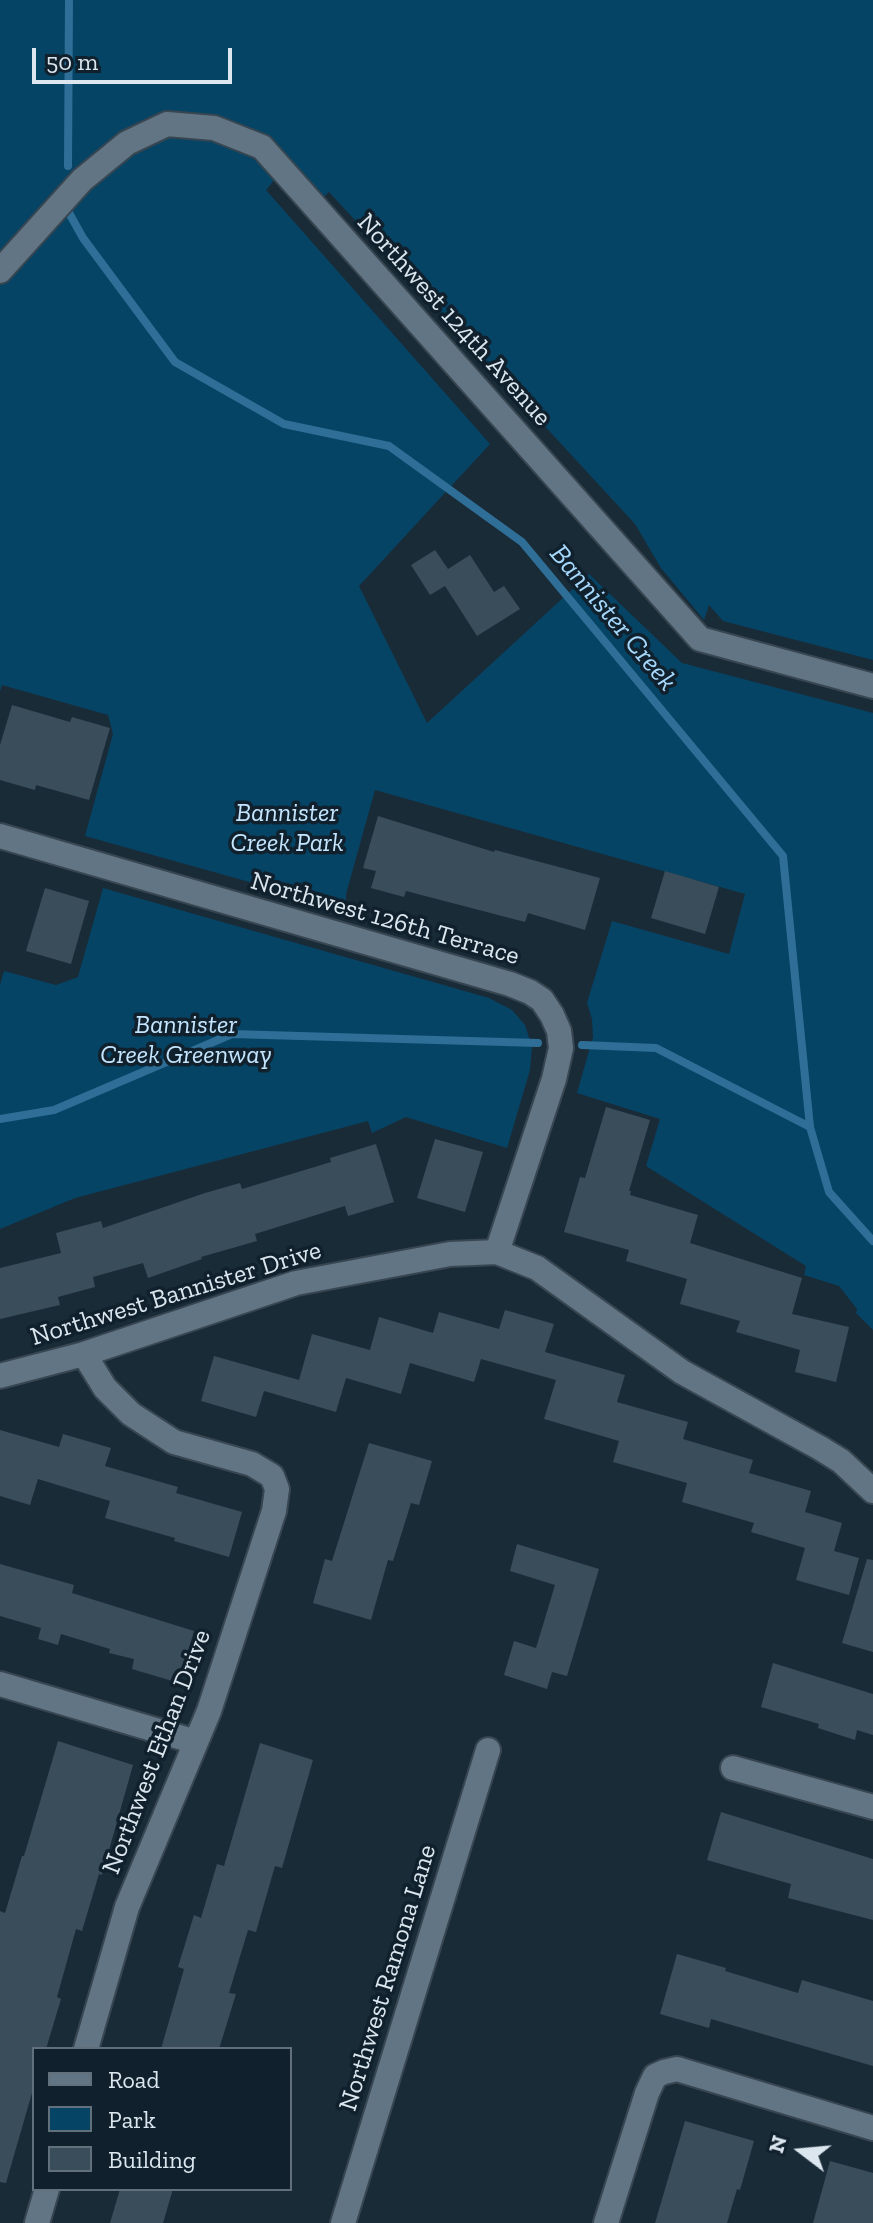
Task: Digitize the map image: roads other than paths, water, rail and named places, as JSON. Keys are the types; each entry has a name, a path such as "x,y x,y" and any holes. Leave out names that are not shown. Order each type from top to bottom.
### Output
{"street":[{"name":"Northwest 124th Avenue","path":"0,271 82,180 127,143 167,124 214,128 262,147 700,639 873,686"},
{"name":"Northwest 126th Terrace","path":"0,836 510,984 542,1000 559,1031 561,1048 554,1079 497,1252"},
{"name":"Northwest Bannister Drive","path":"0,1376 84,1354 307,1281 450,1254 497,1252 537,1268 682,1372 830,1455 873,1491"},
{"name":"Northwest Ethan Drive","path":"84,1354 105,1388 131,1414 174,1442 252,1464 272,1476 277,1489 274,1511 209,1711 127,1907 87,2047"},
{"path":"0,1684 196,1742"},
{"name":"Northwest Ramona Lane","path":"343,2223 488,1750"},
{"path":"733,1768 873,1807"},
{"path":"606,2223 655,2076 677,2069 873,2128"},
{"path":"37,2223 46,2191"}],"waterway":[{"name":"Bannister Creek","path":"68,166 69,0"},
{"name":"Bannister Creek","path":"68,211 83,238 175,362 284,424 389,446 522,542 783,856 810,1127 829,1192 873,1241"},
{"path":"0,1119 54,1110 232,1034 538,1043"},
{"path":"582,1045 656,1048 810,1127"}],"park label":[{"name":"Bannister Creek Park","path":"287,829"},
{"name":"Bannister Creek Greenway","path":"186,1041"}]}
